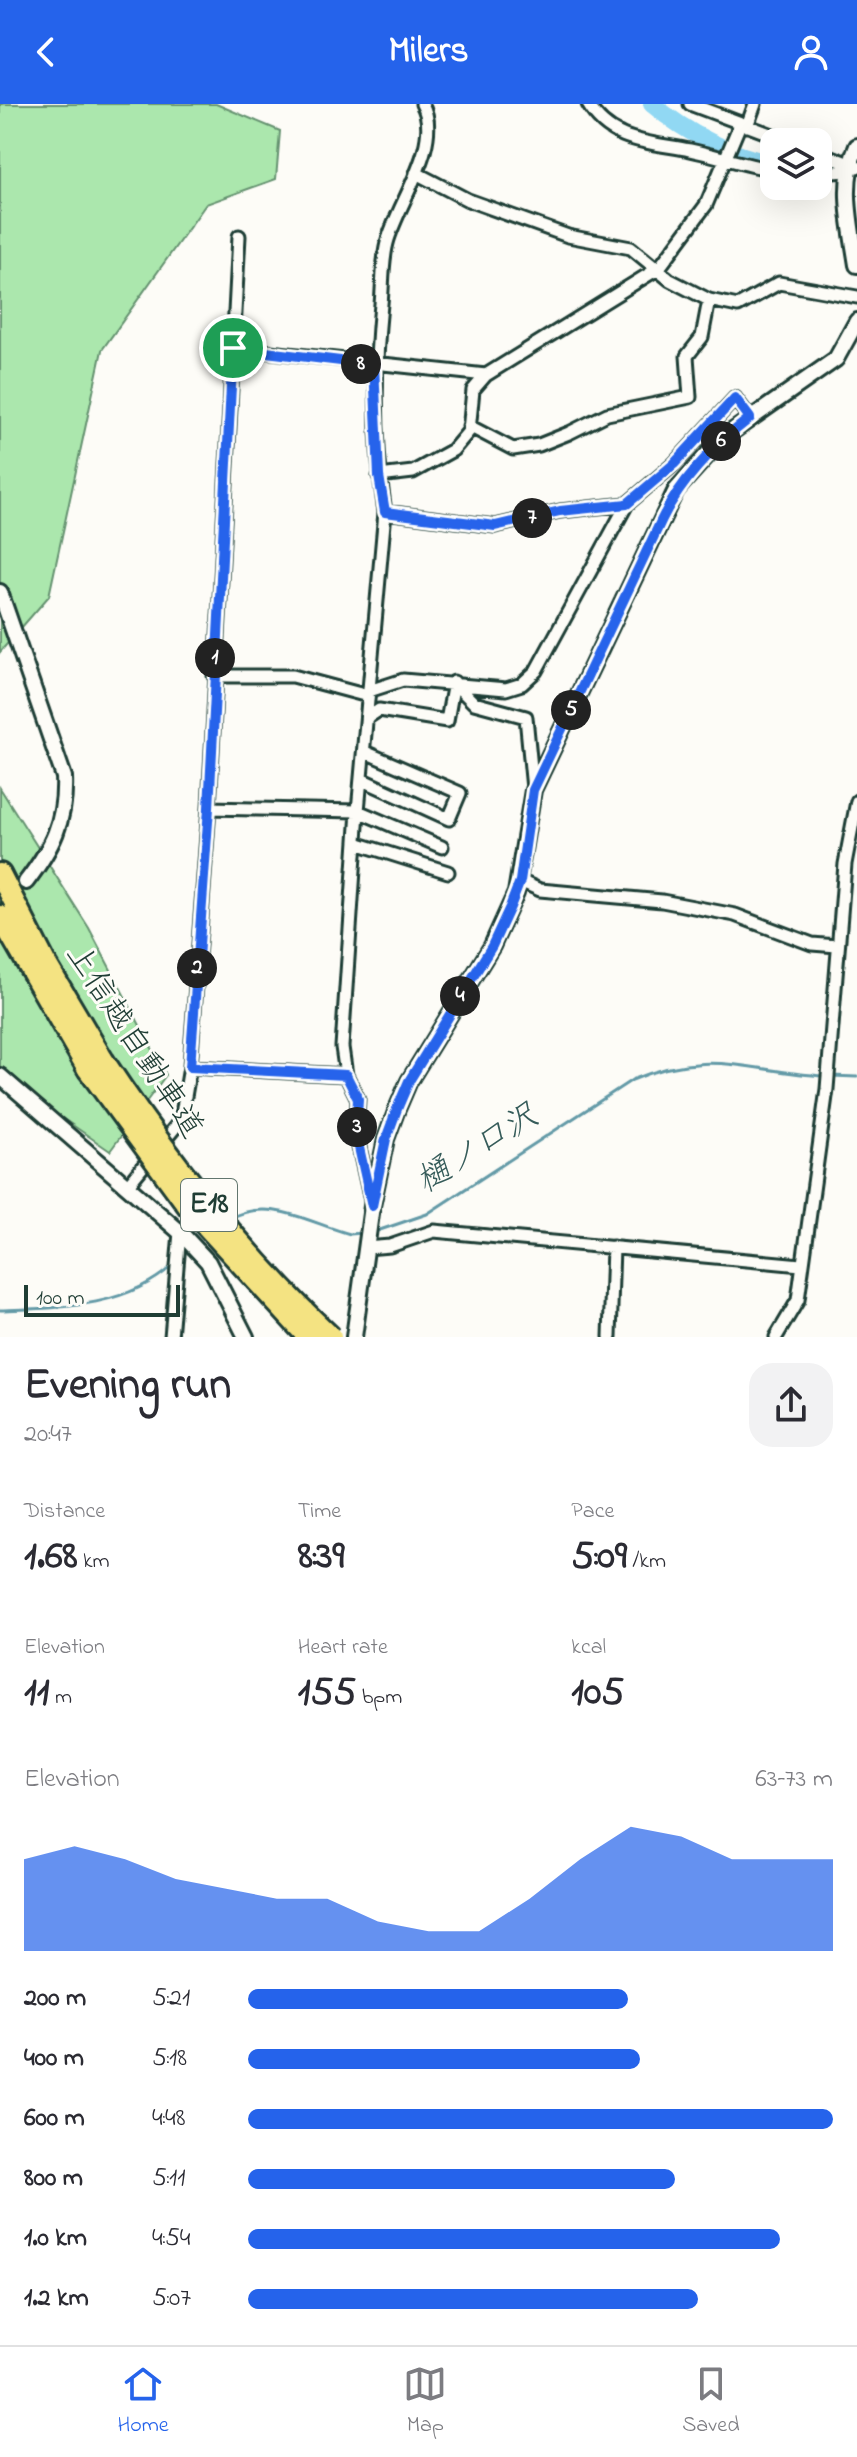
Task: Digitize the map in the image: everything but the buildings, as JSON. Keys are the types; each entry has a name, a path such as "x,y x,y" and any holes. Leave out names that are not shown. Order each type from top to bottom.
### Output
{"highway":[{"name":"上信越自動車道","path":"0,874 95,1064 202,1198 280,1286 331,1337"},
{"name":"上信越自動車道","path":"0,916 189,1207 308,1337"}],"main road":[{"path":"857,146 851,167 857,265"},
{"path":"354,1337 372,1206 386,1139 409,1081 492,946 520,881 533,790 676,490 723,438 836,359 857,321"},
{"path":"0,592 64,777 65,806 59,831 26,882"},
{"path":"0,1076 180,1232 208,1262 246,1337"}],"street":[{"path":"372,1206 356,1134 358,1099 346,1075 342,1047 358,811 385,512 379,476 374,365 387,244 427,140 428,118 422,104"},
{"path":"588,104 597,119 609,129 644,144 760,167"},
{"path":"690,104 760,131"},
{"path":"379,476 413,472 453,450 469,426 473,390 486,375 659,268 706,205 755,104"},
{"path":"832,158 851,167"},
{"path":"416,173 468,200 568,236 631,248 670,280 709,300 738,306 779,283 857,297"},
{"path":"127,1186 181,1120 190,1067 209,808 239,236"},
{"path":"469,426 513,449 549,441 607,414 690,397 687,356 702,337 709,300"},
{"path":"233,348 486,375"},
{"path":"214,676 293,676 369,694 403,680 454,682 506,689 522,684 536,671 627,504 674,464 735,398 750,418"},
{"path":"385,512 495,526 560,511 627,504"},
{"path":"454,682 474,703 526,717 533,790"},
{"path":"367,718 379,710 447,721 454,682"},
{"path":"363,780 449,819 460,793 365,752"},
{"path":"776,1337 798,1300 827,1083 837,946 857,801"},
{"path":"209,808 358,811 442,847"},
{"path":"356,843 448,872"},
{"path":"520,881 540,890 662,901 721,912 812,944 837,946"},
{"path":"190,1067 346,1075"},
{"path":"368,1238 390,1246 434,1231 801,1265"},
{"path":"171,1337 180,1232"},
{"path":"610,1337 613,1247"}],"green space":[{"path":"0,104 216,104 280,131 276,179 206,204 102,350 49,596 0,652"},
{"path":"0,788 89,928 166,1075 110,1151 0,1075"}],"waterway":[{"path":"652,104 710,142 760,161"},
{"name":"樋ノ口沢","path":"374,1232 427,1214 632,1080 659,1070 706,1063 824,1076"},
{"name":"樋ノ口沢","path":"831,1076 857,1077"},
{"name":"樋ノ口沢","path":"229,1219 259,1210 274,1211 350,1234 363,1233"},
{"name":"樋ノ口沢","path":"0,1310 92,1303 135,1289 174,1264"}],"route":[{"path":"233,348 374,365 379,476 385,512 410,516 495,526 560,511 627,504 674,464 735,398 750,418 723,438 676,490 662,519 533,790 520,881 510,907 492,946 409,1081 397,1109 386,1139 372,1206 356,1134 358,1099 346,1075 190,1067 209,808 233,348"}]}
